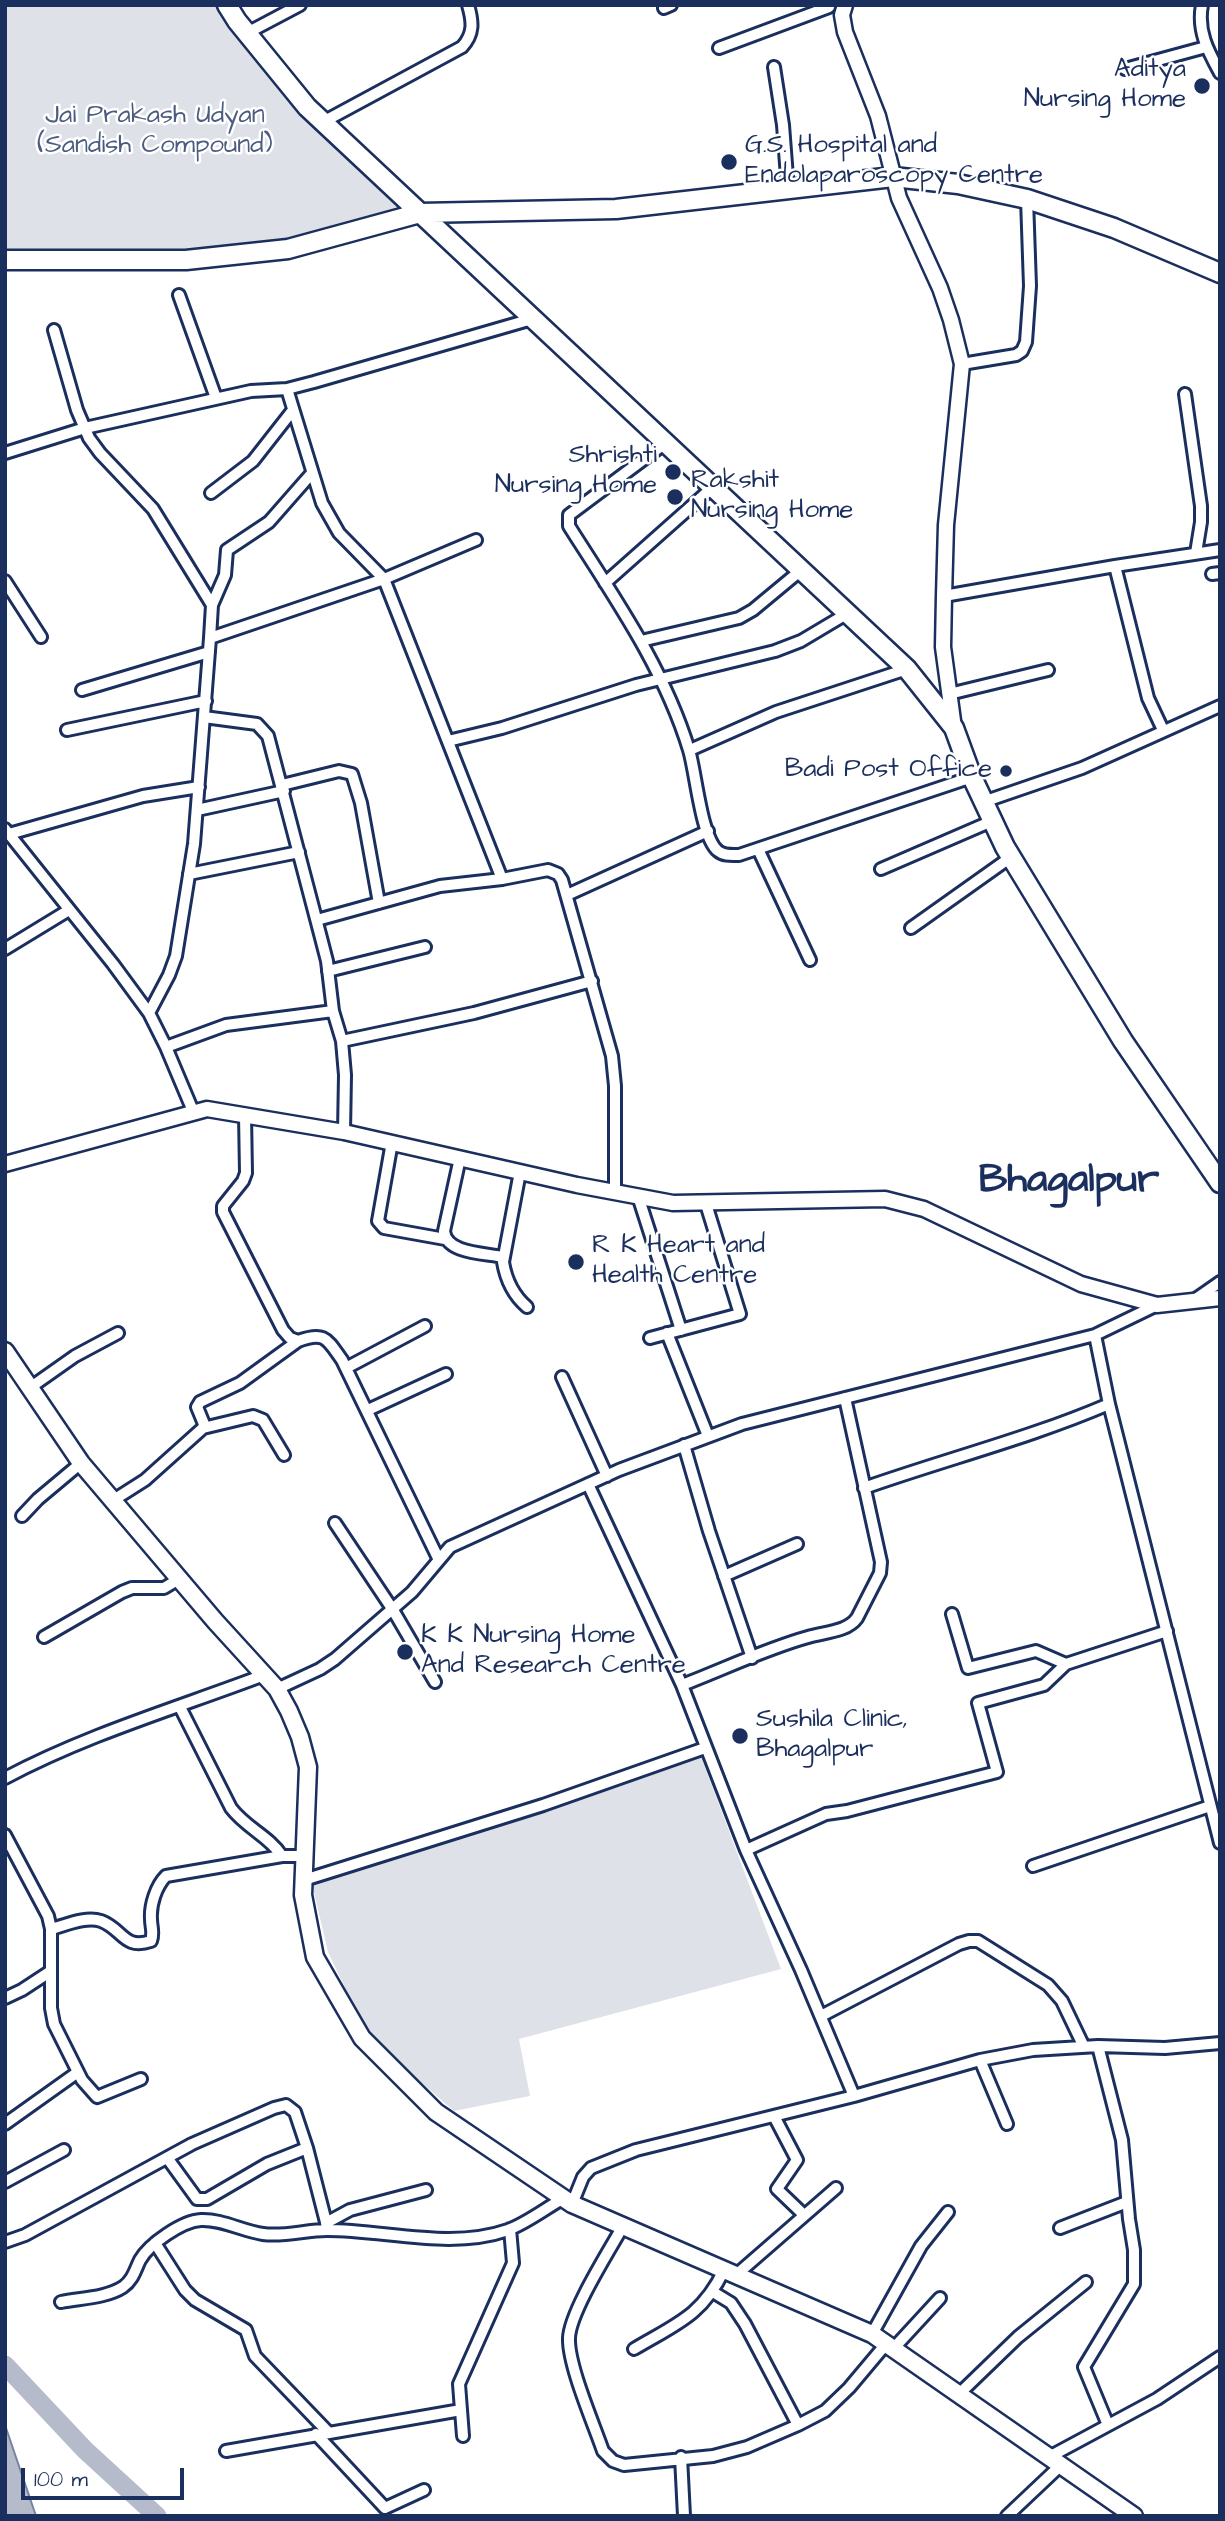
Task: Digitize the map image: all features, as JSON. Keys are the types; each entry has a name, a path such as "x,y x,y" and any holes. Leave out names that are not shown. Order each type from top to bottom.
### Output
{"main road":[{"path":"226,5 307,107 907,670 954,728 983,802 1011,857 1123,1041 1220,1183"},
{"path":"5,260 186,260 288,249 420,213 616,209 892,177 958,184 1027,199 1115,228 1220,273"},
{"path":"5,1351 80,1464 276,1689 300,1737 308,1767 303,1895 314,1957 362,2038 436,2112 568,2201 884,2342 1134,2516"}],"street":[{"path":"247,33 300,5"},
{"path":"323,122 462,47 470,39 472,28 468,5"},
{"path":"1202,5 1200,24 1206,47 1220,73"},
{"path":"719,48 835,8 878,116 892,177 905,214 940,288 962,364 946,525 944,596 943,647 954,728"},
{"path":"1125,69 1206,47"},
{"path":"774,67 783,125 788,190"},
{"path":"962,364 1016,355 1022,351 1026,342 1030,286 1027,199"},
{"path":"179,295 216,398"},
{"path":"5,453 85,428 216,398 251,391 287,389 532,319"},
{"path":"54,330 77,410 85,428 100,453 153,509 212,605"},
{"path":"287,389 322,503 339,533 384,579 502,879"},
{"path":"1185,394 1200,506 1201,522 1196,553"},
{"path":"211,493 253,461 293,410"},
{"path":"664,444 569,515 569,526 663,680 690,750 708,831 716,850 723,854 739,855 972,777"},
{"path":"149,1013 176,956 197,810 212,605 225,575 228,550 270,522 312,473"},
{"path":"605,583 712,488"},
{"path":"210,638 384,579 476,540"},
{"path":"944,596 1220,550"},
{"path":"1115,566 1148,698 1163,730"},
{"path":"641,641 739,618 800,571"},
{"path":"5,581 41,637"},
{"path":"448,741 502,728 636,685 788,647 848,613"},
{"path":"82,690 209,652"},
{"path":"690,750 776,712 907,670"},
{"path":"949,694 1048,670"},
{"path":"67,730 206,701"},
{"path":"983,802 1082,768 1220,706"},
{"path":"204,718 248,722 262,727 268,736 317,920 333,1011 342,1041 345,1075 344,1132"},
{"path":"197,810 339,771 352,774 361,803 379,903"},
{"path":"193,1111 149,1013 7,832 143,796 199,787"},
{"path":"881,869 992,821"},
{"path":"566,895 708,831"},
{"path":"758,849 810,960"},
{"path":"189,874 299,852"},
{"path":"911,928 1011,857"},
{"path":"317,920 440,886 553,871 562,880 612,1056 615,1086 615,1191"},
{"path":"5,949 69,910"},
{"path":"328,971 425,947"},
{"path":"342,1041 488,1010 592,982"},
{"path":"166,1047 226,1025 333,1011"},
{"path":"5,1164 207,1109 344,1132 673,1203 838,1198 885,1199 907,1203 1081,1284 1157,1305 1220,1298"},
{"path":"245,1115 246,1172 243,1181 223,1206 223,1212 283,1330 290,1338 298,1341"},
{"path":"392,1142 378,1221 384,1228 445,1239"},
{"path":"460,1158 444,1231 445,1239 449,1245 458,1248 503,1257"},
{"path":"520,1172 503,1257 505,1276 517,1298 527,1307"},
{"path":"638,1196 681,1330"},
{"path":"650,1338 740,1314 706,1203"},
{"path":"1188,1303 1220,1282"},
{"path":"276,1689 320,1669 393,1610 450,1548 588,1484 741,1424 1095,1335 1157,1305"},
{"path":"346,1368 425,1326"},
{"path":"31,1387 75,1356 118,1333"},
{"path":"667,1333 708,1436"},
{"path":"1095,1335 1109,1405 1220,1843"},
{"path":"203,1428 197,1407 200,1402 240,1383 298,1341 321,1336 328,1341 346,1368 439,1560"},
{"path":"368,1410 446,1374"},
{"path":"562,1377 607,1476"},
{"path":"682,1685 807,1637 846,1627 853,1624 857,1618 880,1573 881,1562 845,1398"},
{"path":"864,1488 933,1463 1070,1421 1109,1405"},
{"path":"112,1501 145,1480 203,1428 253,1416 259,1417 284,1455"},
{"path":"684,1446 752,1658"},
{"path":"22,1516 80,1464"},
{"path":"588,1484 682,1685 746,1850 854,2096"},
{"path":"335,1523 393,1610 435,1682"},
{"path":"724,1576 797,1544"},
{"path":"44,1637 121,1592 141,1587 164,1588 179,1579"},
{"path":"952,1614 968,1668 1036,1651 1066,1664"},
{"path":"746,1850 826,1814 997,1772 978,1703 1044,1685 1066,1664 1167,1631"},
{"path":"5,1778 100,1734 264,1675"},
{"path":"180,1707 231,1808 240,1821 274,1843 282,1856"},
{"path":"304,1880 543,1805 705,1748"},
{"path":"1033,1866 1210,1806"},
{"path":"5,1835 42,1904 51,1928 51,2008 54,2024 78,2072 97,2097 141,2079"},
{"path":"51,1928 91,1920 101,1921 113,1927 124,1940 151,1941 151,1909 161,1881 166,1876 282,1856 304,1856"},
{"path":"821,2016 959,1944 978,1941 1048,1985 1062,2001 1084,2047"},
{"path":"5,1998 51,1971"},
{"path":"61,2302 103,2295 120,2289 134,2276 140,2260 155,2243 186,2224 199,2220 216,2221 264,2234 327,2227 457,2238 490,2234 510,2229 568,2201 591,2168 636,2150 854,2096 980,2060 1033,2050 1098,2046 1165,2048 1220,2043"},
{"path":"1098,2046 1122,2140 1134,2250 1134,2284 1084,2367 1108,2425"},
{"path":"980,2060 1007,2124"},
{"path":"5,2124 78,2072"},
{"path":"5,2242 25,2235 191,2144 286,2105 295,2112 327,2227"},
{"path":"774,2116 797,2160 777,2189 803,2214"},
{"path":"168,2158 197,2199 207,2199 267,2164 307,2148"},
{"path":"5,2182 64,2150"},
{"path":"634,2349 686,2318 730,2272 836,2188"},
{"path":"327,2227 350,2210 426,2190"},
{"path":"1060,2228 1127,2202"},
{"path":"884,2342 921,2246 948,2212"},
{"path":"623,2226 573,2318 569,2337 572,2358 603,2451 613,2461 624,2465 713,2456 747,2447 825,2411 849,2389 884,2342 940,2298"},
{"path":"463,2436 459,2384 513,2263 510,2229"},
{"path":"155,2243 185,2290 195,2300 246,2330 255,2356 385,2508 424,2490"},
{"path":"959,2394 1018,2337 1086,2282"},
{"path":"713,2292 731,2303 745,2324 798,2424"},
{"path":"1007,2516 1024,2500 1055,2461 1108,2425 1157,2399 1220,2357"},
{"path":"226,2451 461,2410"},
{"path":"681,2458 684,2516"},
{"path":"1024,2500 1026,2516"}],"green space":[{"name":"Jai Prakash Udyan (Sandish Compound)","path":"5,5 222,5 420,213 288,249 5,260"},
{"path":"701,1757 781,1969 519,2039 530,2096 454,2111 384,2050 359,2017 328,1952 312,1884 449,1842"}],"water":[{"path":"5,2425 36,2516 5,2516"}],"waterway":[{"path":"5,2365 85,2450 157,2516"}],"place":[{"name":"Aditya Nursing Home","path":"1202,86"},
{"name":"G.S. Hospital and Endolaparoscopy Centre","path":"729,162"},
{"name":"Shrishti Nursing Home","path":"673,472"},
{"name":"Rakshit Nursing Home","path":"675,497"},
{"name":"Badi Post Office","path":"1006,771"},
{"name":"R K Heart and Health Centre","path":"576,1262"},
{"name":"K K Nursing Home And Research Centre","path":"405,1652"},
{"name":"Sushila Clinic, Bhagalpur","path":"740,1736"}],"district":[{"name":"Bhagalpur","path":"1069,1183"}]}
